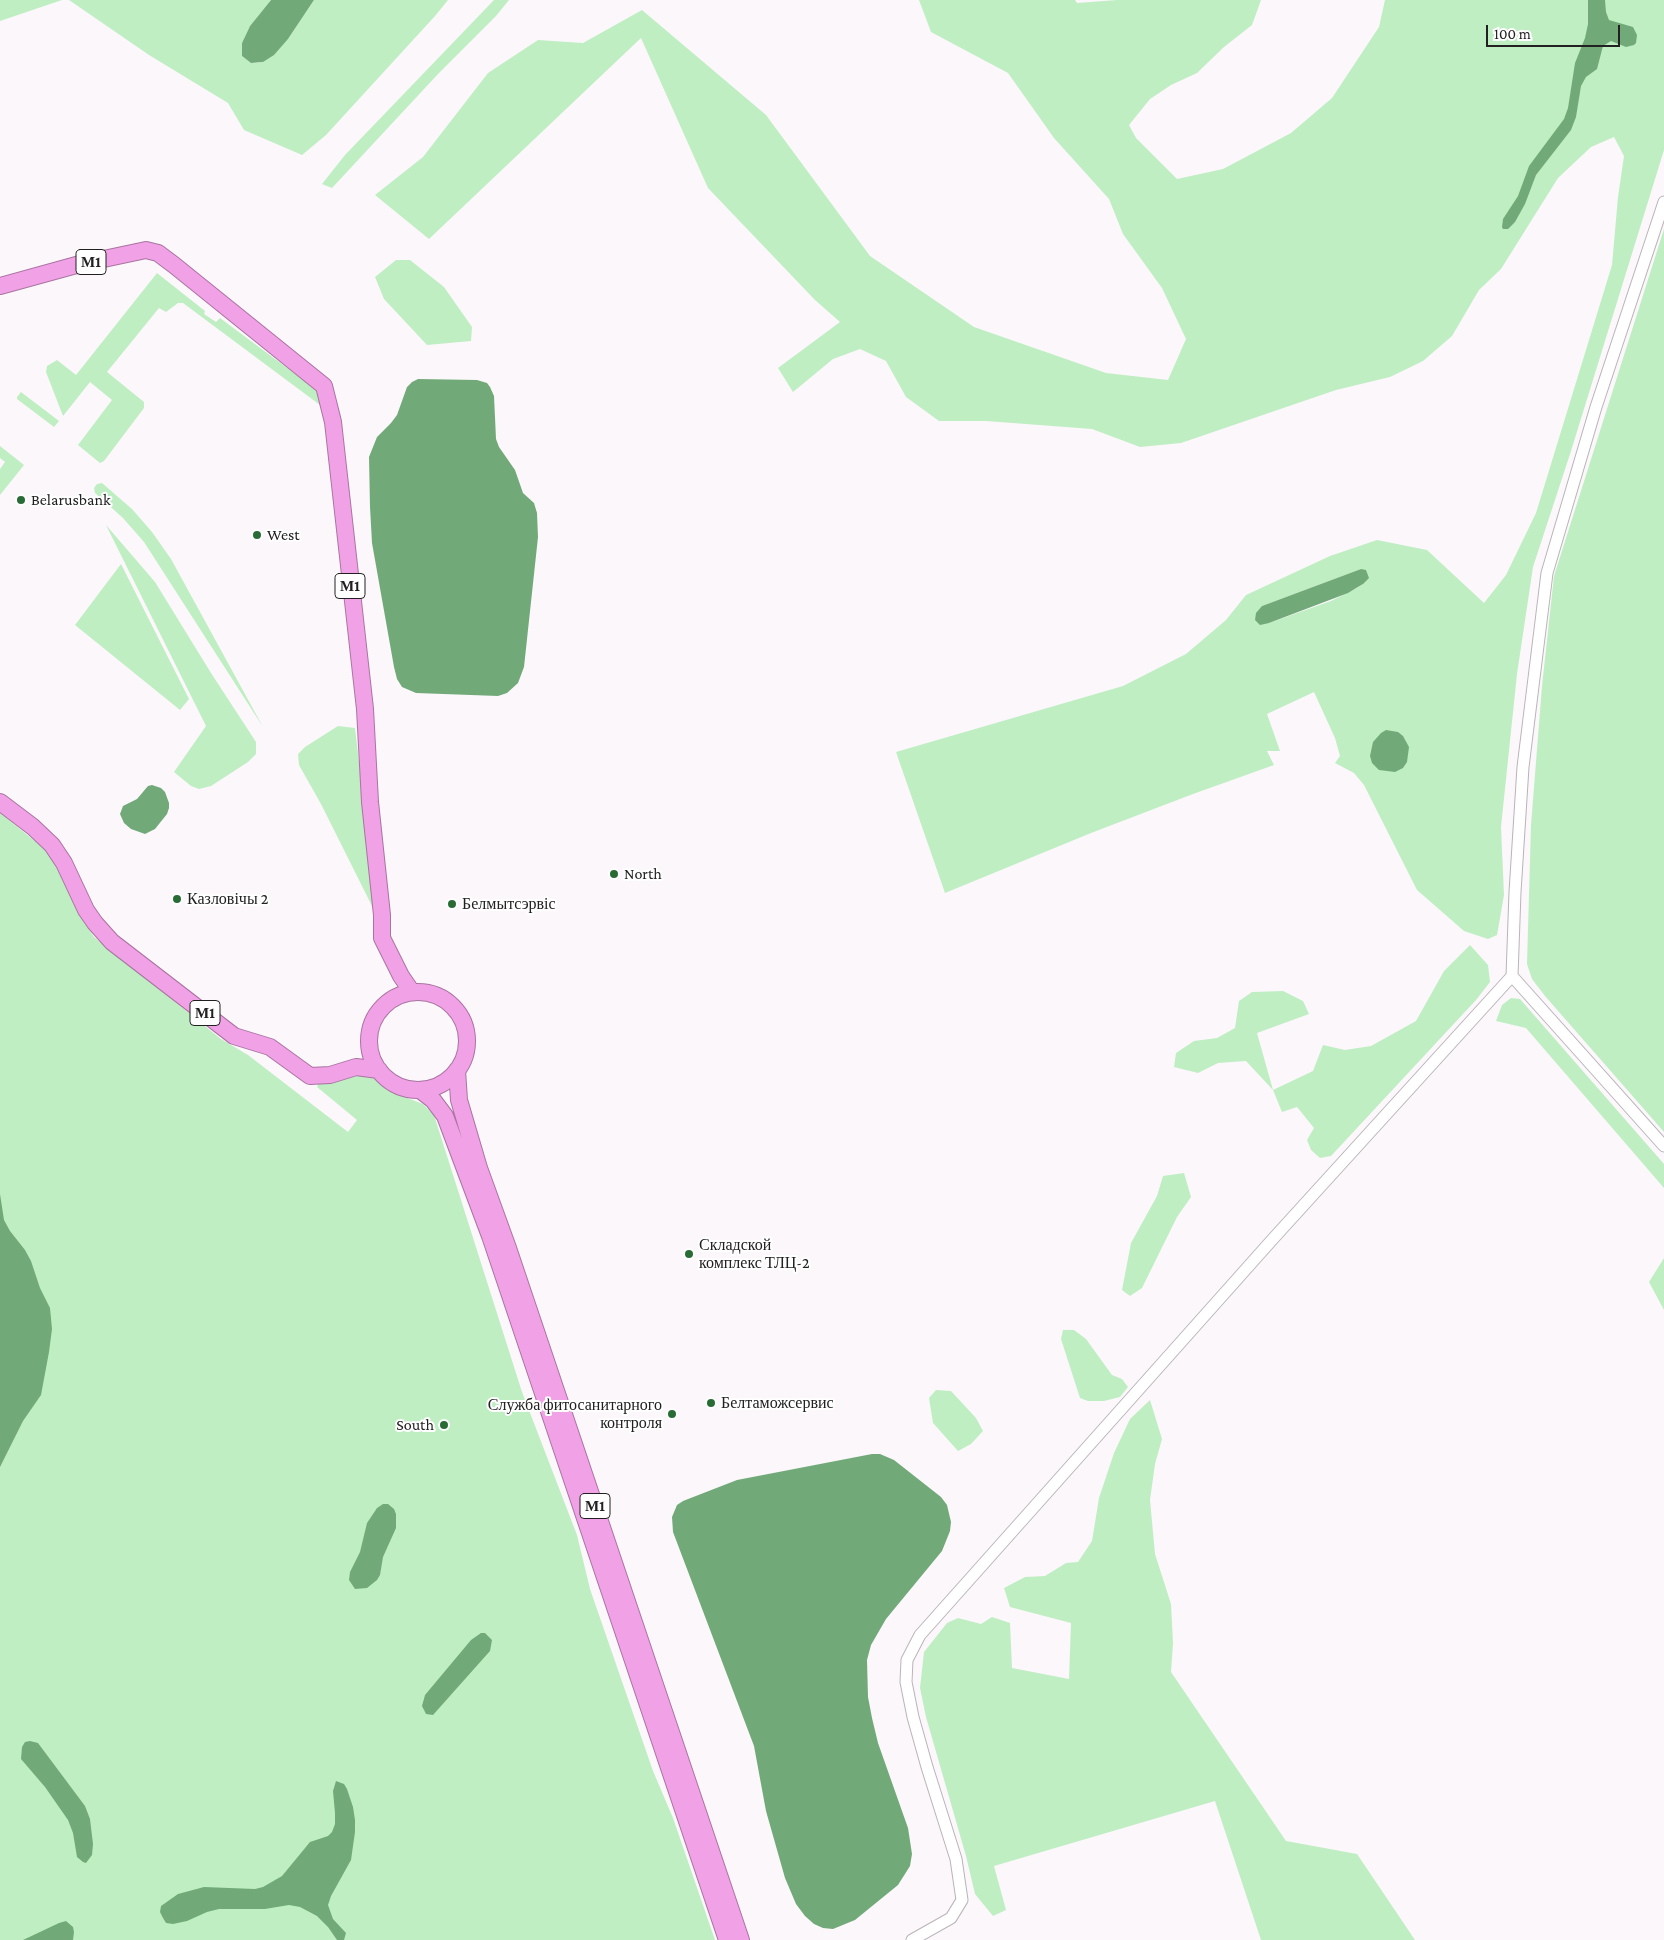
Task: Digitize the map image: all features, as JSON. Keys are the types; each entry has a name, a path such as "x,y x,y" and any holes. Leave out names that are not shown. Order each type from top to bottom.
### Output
{"highway":[{"name":"М1","path":"0,286 80,264 146,250 158,253 324,386 333,422 365,709 370,802 382,915 382,938 401,976 412,992"},
{"name":"М1","path":"0,802 33,827 52,845 64,863 86,910 112,942 234,1036 270,1047 310,1076 330,1075 356,1067 379,1070"},
{"name":"М1","path":"412,992 425,992 438,996 449,1004 458,1014 464,1026 467,1042 464,1059 457,1070 442,1084 427,1090 401,1088 389,1082 373,1062 369,1049 372,1023 378,1012 387,1002 412,992"},
{"name":"М1","path":"457,1070 459,1100 479,1168 515,1267 741,1940"},
{"name":"М1","path":"420,1090 433,1100 445,1116 490,1236 727,1940"}],"street":[{"path":"912,1940 952,1918 962,1900 956,1859 924,1759 906,1682 907,1660 920,1635 1264,1248 1512,976 1515,892 1524,767 1547,573 1596,407 1664,202"},
{"path":"1512,976 1664,1146"}],"shaded area":[{"path":"0,0 62,0 0,21"},
{"path":"69,0 271,0 250,26 242,43 242,56 251,63 257,63 263,62 288,39 314,0 448,0 326,135 302,155 244,130 228,103 149,55"},
{"path":"271,0 314,0 288,39 274,55 263,62 251,63 242,56 242,43 250,26"},
{"path":"494,0 509,0 496,16 438,74 332,188 322,184 345,155"},
{"path":"919,0 1075,0 1077,3 1117,0 1261,0 1252,25 1224,47 1197,73 1171,85 1150,99 1129,125 1136,138 1177,179 1223,169 1291,133 1332,98 1379,27 1385,0 1664,0 1664,150 1533,567 1517,674 1501,827 1504,895 1497,935 1488,939 1464,931 1417,890 1364,785 1354,773 1335,763 1340,756 1335,738 1314,692 1267,714 1280,751 1267,751 1274,765 1091,833 945,893 896,752 1123,686 1186,654 1226,620 1246,595 1330,556 1377,540 1427,550 1484,603 1506,575 1536,513 1612,265 1624,156 1614,137 1591,147 1558,178 1501,269 1479,290 1452,336 1423,361 1390,377 1336,390 1181,443 1140,447 1092,429 986,421 939,421 906,397 886,361 860,349 833,359 793,392 778,368 840,322 815,300 708,188 641,38 429,239 375,195 423,157 488,73 538,40 583,43 642,10 766,115 870,256 974,327 1106,373 1168,380 1186,339 1162,288 1123,234 1109,199 1054,138 1008,73 931,32","holes":["1361,569 1363,584 1331,601 1269,623 1262,606"]},
{"path":"1588,0 1605,0 1609,20 1633,27 1637,35 1636,43 1626,47 1611,41 1603,46 1597,69 1586,77 1581,86 1576,117 1571,130 1536,175 1525,204 1515,222 1508,229 1503,229 1503,219 1518,196 1529,166 1564,119 1568,108 1575,63 1585,38 1588,24"},
{"path":"1664,229 1664,1132 1545,996 1532,979 1527,964 1531,825 1542,686 1554,576"},
{"path":"396,260 410,260 444,287 472,327 471,341 427,345 384,299 375,277"},
{"path":"157,273 205,311 204,314 216,322 220,318 318,391 320,405 183,303 178,303 166,312 159,308 107,372 144,402 144,408 104,461 100,463 78,445 112,400 90,382 63,416 46,372 47,366 57,360 76,375"},
{"path":"418,379 477,380 487,383 494,396 496,439 499,447 515,470 523,493 534,503 537,513 538,537 524,667 518,683 507,693 498,696 416,693 402,687 397,679 372,543 369,457 377,437 397,415 407,387"},
{"path":"21,392 59,421 54,427 17,399"},
{"path":"0,446 24,465 0,495 0,469 5,462 0,458"},
{"path":"102,483 132,509 152,532 171,559 263,727 144,542 123,518 95,493 94,488 97,484"},
{"path":"106,525 155,582 256,742 256,754 248,762 211,786 199,789 191,786 174,772 206,726"},
{"path":"121,564 189,699 180,710 75,625"},
{"path":"1361,569 1366,570 1369,578 1348,593 1269,623 1260,625 1255,620 1256,613 1262,606"},
{"path":"338,726 355,728 377,916 321,804 299,765 298,754 305,747"},
{"path":"1386,730 1398,732 1403,736 1409,747 1407,762 1403,768 1395,772 1379,770 1372,763 1370,756 1373,742"},
{"path":"152,785 161,788 165,792 169,808 167,814 155,829 145,834 131,829 124,823 120,814 123,806 137,799 148,786"},
{"path":"0,813 46,850 60,866 80,916 94,937 221,1039 248,1055 348,1132 357,1120 317,1087 319,1082 343,1074 370,1074 397,1094 423,1104 434,1115 522,1392 577,1535 590,1589 653,1771 673,1818 715,1940 0,1940"},
{"path":"1470,945 1488,965 1490,982 1476,1000 1331,1156 1320,1158 1311,1150 1307,1140 1314,1128 1297,1107 1282,1112 1273,1090 1313,1071 1323,1045 1345,1050 1371,1046 1416,1021 1444,971"},
{"path":"1283,991 1303,1001 1309,1014 1257,1033 1273,1090 1246,1061 1218,1063 1198,1073 1174,1067 1176,1053 1194,1041 1217,1038 1235,1028 1239,1001 1252,992"},
{"path":"1511,998 1520,999 1664,1164 1664,1188 1526,1028 1496,1021 1502,1005"},
{"path":"1184,1173 1191,1197 1177,1217 1142,1288 1130,1296 1122,1290 1131,1243 1157,1196 1163,1176"},
{"path":"0,1194 4,1220 31,1261 40,1288 50,1308 52,1329 41,1395 23,1421 0,1467"},
{"path":"1664,1258 1664,1310 1649,1282"},
{"path":"1063,1330 1074,1330 1086,1339 1112,1375 1122,1379 1128,1387 1120,1397 1104,1401 1088,1401 1080,1398 1061,1339"},
{"path":"936,1390 951,1391 976,1418 983,1431 971,1444 958,1451 933,1423 929,1398"},
{"path":"1150,1400 1162,1439 1155,1464 1150,1500 1155,1554 1171,1604 1173,1643 1171,1672 1286,1841 1357,1854 1415,1940 1261,1940 1215,1801 994,1866 1006,1910 993,1916 975,1894 926,1717 920,1688 924,1652 947,1623 958,1618 981,1624 992,1617 1010,1623 1012,1668 1069,1679 1071,1623 1010,1607 1004,1588 1025,1577 1045,1576 1066,1563 1078,1562 1092,1541 1099,1498 1114,1453 1130,1419"},
{"path":"880,1454 894,1460 941,1497 947,1505 951,1522 950,1531 942,1551 886,1619 871,1645 867,1660 868,1697 872,1718 878,1743 908,1828 912,1854 910,1866 898,1885 855,1920 833,1929 823,1928 814,1924 805,1916 796,1904 785,1878 766,1811 754,1746 673,1532 672,1517 677,1505 683,1501 737,1480"},
{"path":"383,1504 388,1504 394,1509 396,1528 383,1557 380,1575 377,1580 367,1588 355,1589 349,1580 350,1572 360,1552 367,1523 377,1508"},
{"path":"481,1633 485,1633 492,1640 490,1651 433,1715 426,1714 422,1706 425,1695 471,1640"},
{"path":"25,1742 38,1743 85,1806 90,1819 93,1844 92,1855 86,1863 77,1857 73,1833 68,1820 45,1787 21,1759 22,1747"},
{"path":"336,1781 344,1784 347,1789 355,1820 351,1860 328,1905 333,1919 346,1933 344,1940 337,1940 317,1916 300,1907 289,1905 265,1909 219,1909 187,1921 173,1924 166,1923 160,1912 161,1906 178,1894 204,1887 255,1889 263,1887 282,1876 310,1842 328,1836 332,1832 335,1824 333,1791"},
{"path":"66,1921 73,1927 73,1940 23,1940 59,1923"}],"place":[{"name":"Belarusbank","path":"21,500"},
{"name":"West","path":"257,535"},
{"name":"North","path":"614,874"},
{"name":"Казловічы 2","path":"177,899"},
{"name":"Белмытсэрвіс","path":"452,904"},
{"name":"Складской комплекс ТЛЦ-2","path":"689,1254"},
{"name":"Белтаможсервис","path":"711,1403"},
{"name":"Служба фитосанитарного контроля","path":"672,1414"},
{"name":"South","path":"444,1425"}]}
